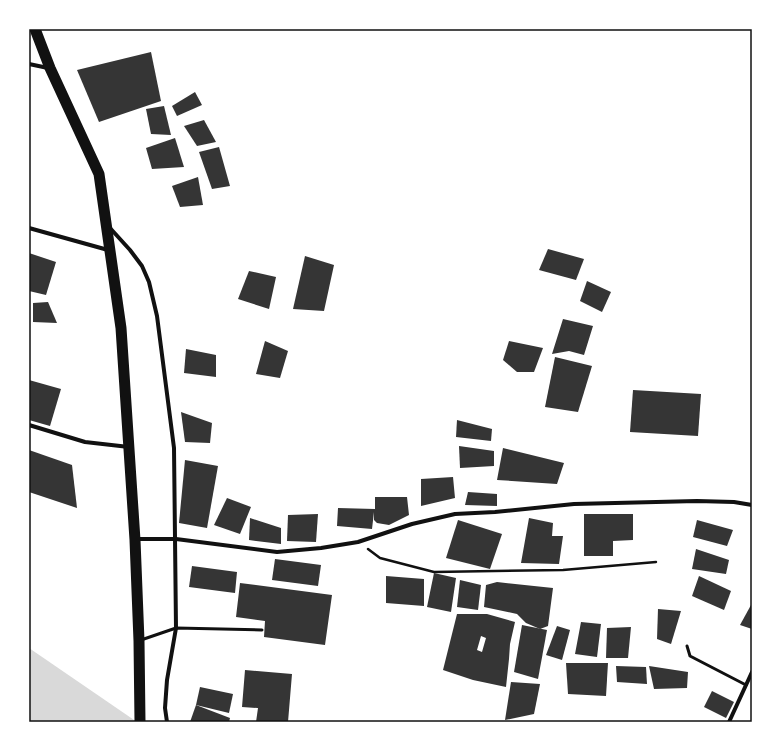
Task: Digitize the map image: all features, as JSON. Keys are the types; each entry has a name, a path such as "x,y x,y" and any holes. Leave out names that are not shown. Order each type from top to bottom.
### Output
{"highway":[{"path":"35,29 50,68 99,174 121,328 135,540 139,641 140,722"}],"street":[{"path":"29,64 50,68"},
{"path":"106,225 130,250 142,266 149,282 157,316 174,448 176,628 167,680 165,708 167,722"},
{"path":"29,228 110,251"},
{"path":"29,425 84,442 129,447"},
{"path":"135,540 176,539 277,552 321,548 358,542 412,524 455,514 494,512 574,504 697,501 734,502 752,505"},
{"path":"729,722 752,672"}],"lane":[{"path":"139,641 176,628 262,630"},
{"path":"687,646 690,656 746,685"}],"path":[{"path":"358,542 380,558 434,572 563,570 656,562"}],"shaded area":[{"path":"29,648 137,722 29,722"}],"building":[{"path":"151,52 161,101 99,122 77,70"},
{"path":"195,92 202,105 177,116 172,106"},
{"path":"164,106 171,135 151,134 146,109"},
{"path":"204,120 216,142 197,146 184,126"},
{"path":"175,138 184,167 152,169 146,148"},
{"path":"219,147 230,186 212,189 199,152"},
{"path":"198,177 203,205 180,207 172,186"},
{"path":"548,249 584,259 576,280 539,270"},
{"path":"29,253 56,262 46,295 29,291"},
{"path":"305,256 334,265 324,311 293,309"},
{"path":"249,271 276,277 269,309 238,299"},
{"path":"587,281 611,292 602,312 580,301"},
{"path":"48,302 57,323 33,322 33,303"},
{"path":"563,319 593,326 584,355 569,351 552,354"},
{"path":"265,341 288,351 280,378 256,374"},
{"path":"509,341 543,348 534,372 517,372 503,360"},
{"path":"186,349 216,355 216,377 184,373"},
{"path":"555,357 592,366 578,412 545,407"},
{"path":"29,380 61,389 50,426 29,420"},
{"path":"633,390 701,394 698,436 630,432"},
{"path":"181,412 212,423 210,443 185,442"},
{"path":"457,420 492,429 491,441 456,437"},
{"path":"459,446 494,451 494,466 460,468"},
{"path":"503,448 564,463 557,484 497,480"},
{"path":"29,450 72,465 77,508 29,492"},
{"path":"185,460 218,466 207,528 179,523"},
{"path":"453,477 455,498 421,506 421,479"},
{"path":"468,492 497,494 497,506 465,505"},
{"path":"375,497 407,497 409,515 389,525 377,523 374,520 374,512 372,529 337,526 338,508 375,509"},
{"path":"227,498 251,507 240,534 214,525"},
{"path":"318,514 316,542 287,541 288,515"},
{"path":"584,514 633,514 633,540 613,541 613,556 584,556"},
{"path":"250,518 281,528 281,544 249,540"},
{"path":"529,518 553,523 552,536 563,536 559,564 521,563"},
{"path":"458,520 502,534 490,569 446,558"},
{"path":"697,520 733,530 727,546 693,537"},
{"path":"696,549 729,560 726,574 692,569"},
{"path":"275,559 321,565 318,586 272,580"},
{"path":"192,566 237,572 235,593 189,587"},
{"path":"434,573 456,578 451,612 427,607"},
{"path":"386,576 424,579 424,606 386,603"},
{"path":"699,576 731,591 724,610 692,596"},
{"path":"460,580 481,585 478,610 457,607"},
{"path":"497,582 553,588 548,626 540,629 526,623 517,614 484,607 486,585"},
{"path":"240,583 332,595 325,645 264,637 265,621 236,617"},
{"path":"751,605 752,606 752,629 740,625"},
{"path":"658,609 681,611 671,644 657,639"},
{"path":"457,614 487,614 515,622 510,644 506,687 473,680 443,670","holes":["481,636 486,638 482,652 477,650"]},
{"path":"581,622 601,624 597,657 575,654"},
{"path":"522,625 547,630 538,679 514,672"},
{"path":"557,626 570,630 562,660 546,655"},
{"path":"631,627 628,658 606,658 607,628"},
{"path":"566,663 608,663 606,696 568,694"},
{"path":"616,666 646,667 647,684 617,682"},
{"path":"649,666 688,672 687,688 654,689"},
{"path":"245,670 292,674 288,722 256,722 258,708 242,707"},
{"path":"511,682 540,684 534,714 505,720"},
{"path":"200,687 233,694 229,713 196,705"},
{"path":"712,691 734,702 726,718 704,707"},
{"path":"196,705 230,718 229,722 190,722"}]}
